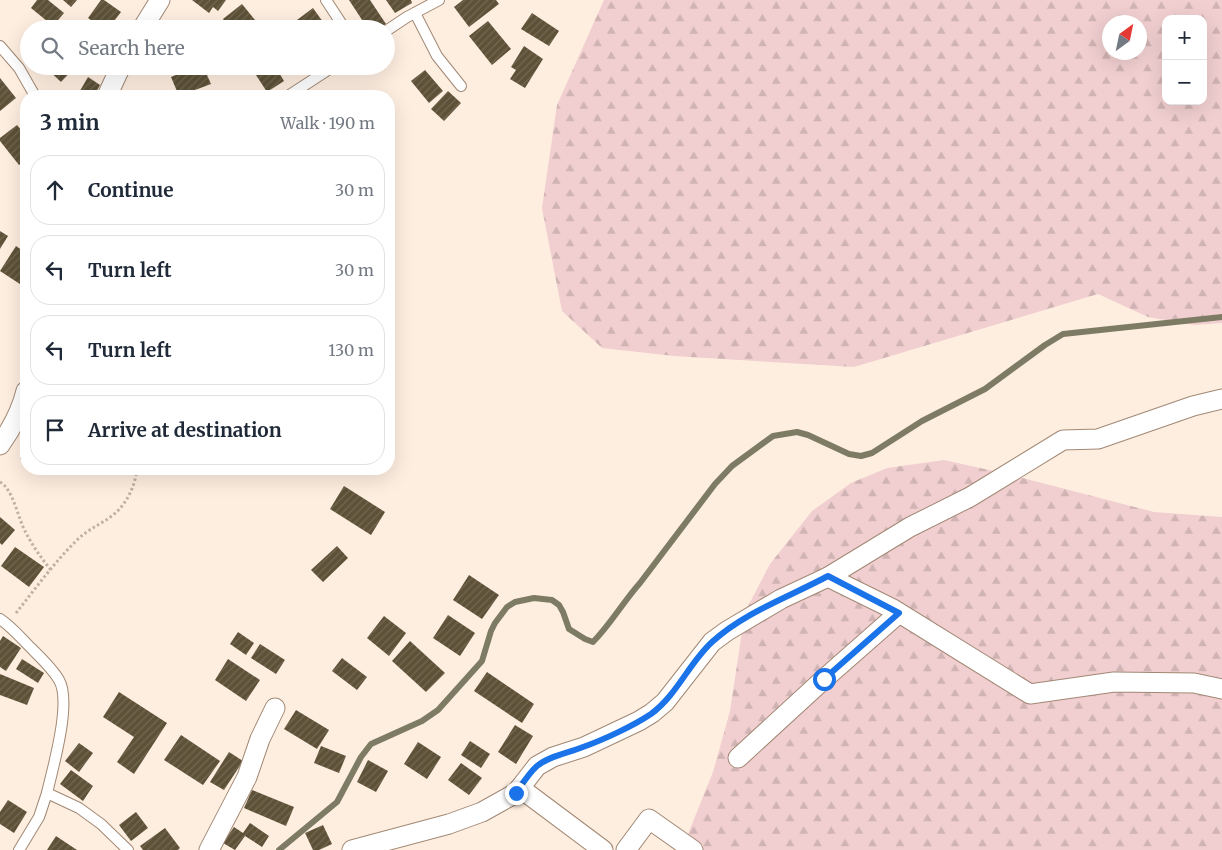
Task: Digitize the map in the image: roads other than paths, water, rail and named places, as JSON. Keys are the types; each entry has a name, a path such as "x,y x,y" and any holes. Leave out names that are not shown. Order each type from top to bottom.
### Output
{"street":[{"path":"148,20 160,0"},
{"path":"110,90 117,75"},
{"path":"352,850 449,824 482,812 516,793 537,766 553,757 584,747 652,713 664,702 712,642 727,631 767,606 828,576 910,527 970,497 1063,440 1098,439 1193,406 1222,399"},
{"path":"0,445 13,427 20,411"},
{"path":"828,576 899,613 1030,694 1114,682 1194,683 1222,689"},
{"path":"738,758 899,613"},
{"path":"209,850 247,777 260,739 274,708"},
{"path":"520,788 603,850"},
{"path":"626,850 648,819 693,850"}],"lane":[{"path":"326,0 339,20"},
{"path":"395,25 439,0"},
{"path":"415,13 437,56 461,86"},
{"path":"0,46 20,70"},
{"path":"23,75 32,90"},
{"path":"297,90 320,75"},
{"path":"2,622 39,656 59,680 63,700 62,724 47,793 39,817 19,850"},
{"path":"47,793 79,808 101,824 128,850"}],"waterway":[{"path":"279,850 337,802 361,757 371,744 422,721 438,710 482,661 491,631 507,607 515,602 534,598 552,600 559,605 569,629 593,642 715,484 732,466 773,436 797,432 808,435 849,454 861,456 872,453 922,421 985,389 1063,334 1222,317"}]}
